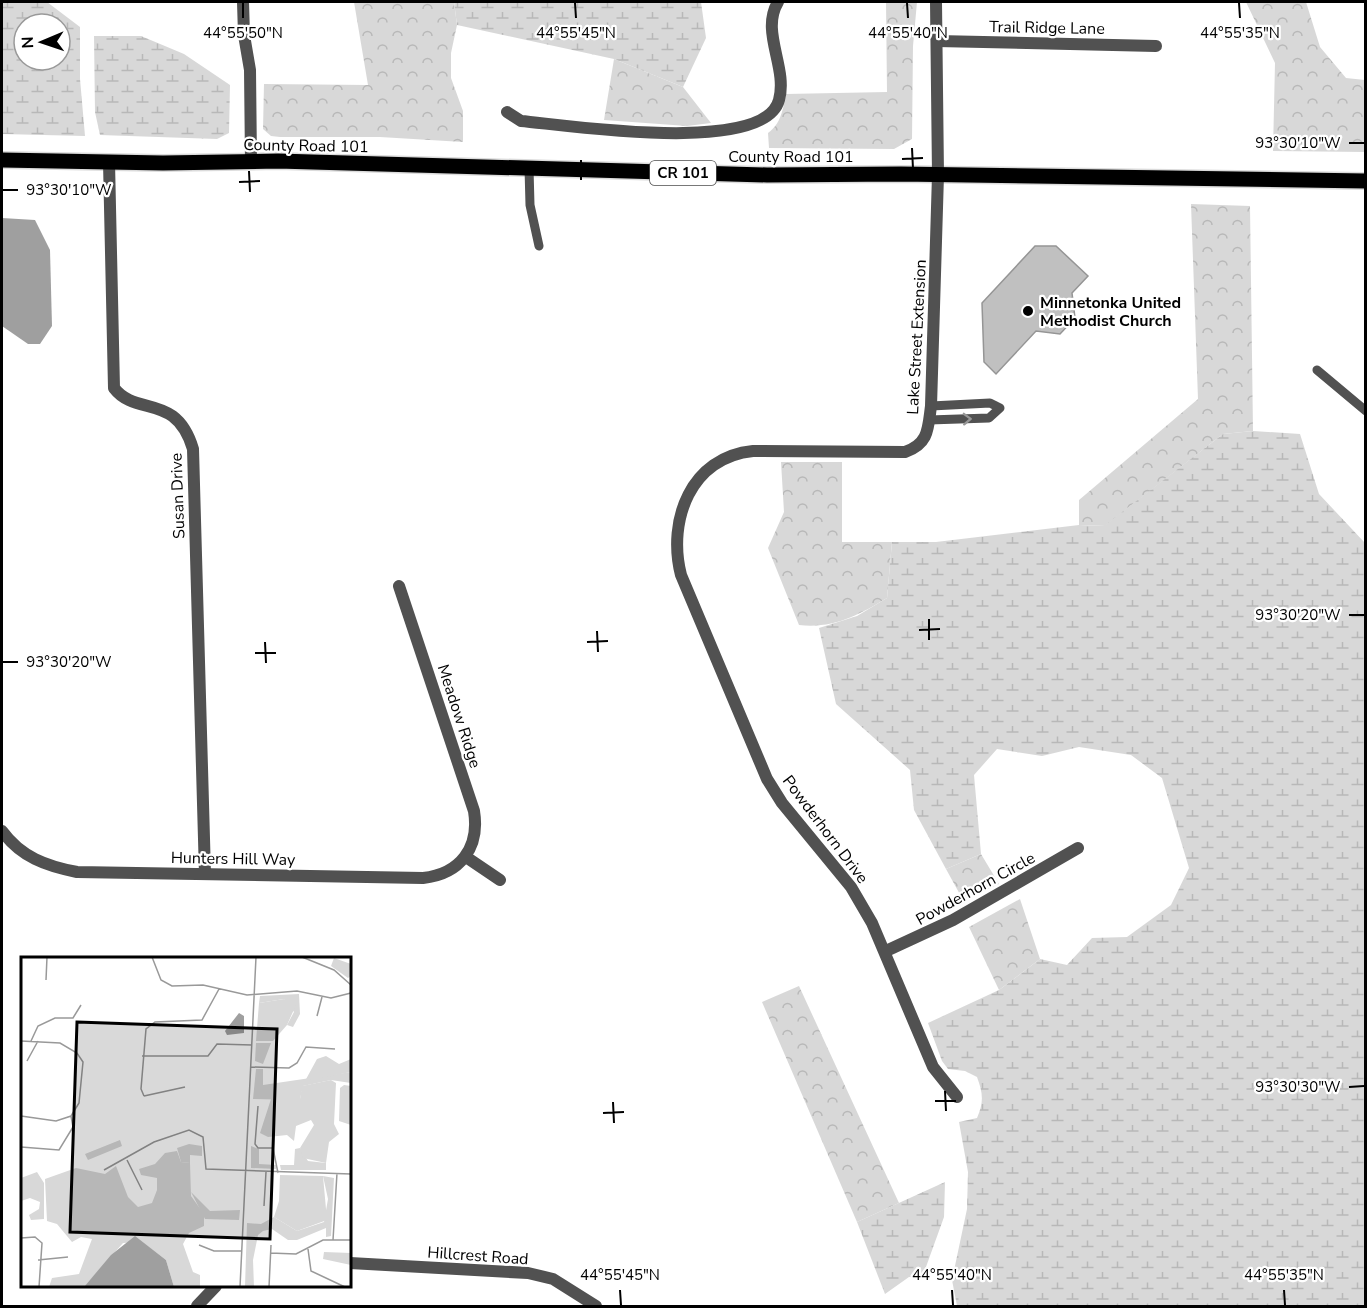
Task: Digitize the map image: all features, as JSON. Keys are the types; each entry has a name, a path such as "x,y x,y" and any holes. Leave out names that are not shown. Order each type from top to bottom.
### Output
{"main road":[{"name":"County Road 101","path":"2,160 251,162 770,175 938,175 1365,182"}],"street":[{"path":"243,2 244,35 249,70 251,162"},
{"path":"507,112 521,121 690,135 733,129 768,117 779,99 781,83 771,25 772,13 778,2"},
{"name":"Lake Street Extension","path":"681,574 676,554 676,532 681,511 688,492 702,473 720,460 741,452 753,451 905,452 923,443 928,433 931,406 938,175 936,2"},
{"name":"Trail Ridge Lane","path":"937,41 1156,46"},
{"name":"Susan Drive","path":"109,162 114,388 118,395 162,410 177,419 188,432 193,449 205,874"},
{"name":"Powderhorn Drive","path":"681,574 767,779 782,803 851,888 886,951 933,1067 957,1097"},
{"name":"Meadow Ridge","path":"399,586 474,811 477,827 474,844 466,857"},
{"name":"Hunters Hill Way","path":"2,834 30,858 52,867 77,872 423,878 439,876 454,869 466,857"},
{"name":"Powderhorn Circle","path":"886,951 953,920 1077,849"},
{"path":"466,857 500,880"},
{"name":"Hillcrest Road","path":"351,1263 528,1273 553,1279 596,1306"},
{"path":"197,1306 215,1287"}],"lane":[{"path":"529,168 530,205 539,246"},
{"path":"1317,370 1365,411"},
{"path":"929,420 989,418 1000,408 990,403 931,406"}],"green space":[{"path":"2,2 47,2 60,12 12,12 12,72 72,72 72,21 80,27 80,79 85,136 2,134"},
{"path":"354,2 454,2 457,25 451,53 451,78 463,111 463,142 380,137 280,137 271,136 263,129 264,84 368,85"},
{"path":"454,2 701,2 706,38 683,87 614,59 457,25"},
{"path":"886,2 917,2 913,46 912,139 894,149 769,148 768,133 779,121 786,94 887,92"},
{"path":"1246,2 1306,2 1320,47 1346,78 1365,80 1365,152 1273,151 1275,63"},
{"path":"94,36 141,36 184,54 230,85 229,133 217,139 100,135 95,112"},
{"path":"614,59 683,87 711,123 687,126 604,120"},
{"path":"1191,204 1250,206 1253,431 1223,434 1105,526 1079,525 1079,500 1198,399"},
{"path":"1253,431 1300,434 1319,494 1365,543 1365,1306 957,1306 952,1280 967,1209 968,1172 959,1122 977,1118 982,1102 977,1077 965,1071 948,1069 942,1061 928,1023 999,990 1040,959 1067,965 1092,938 1127,937 1171,905 1189,868 1162,778 1131,755 1079,747 1042,756 997,749 974,775 981,854 946,869 914,810 910,770 836,704 819,628 857,616 887,598 892,542 936,542 1079,525 1104,526 1223,434"},
{"path":"781,462 842,462 842,542 892,542 887,598 866,610 834,623 799,625 768,548 784,512"},
{"path":"981,854 999,884 963,900 946,869"},
{"path":"1020,899 1040,959 999,990 969,927"},
{"path":"799,986 899,1203 857,1222 762,1002"},
{"path":"945,1182 944,1217 922,1278 909,1277 885,1294 857,1222"}],"shaded area":[{"path":"2,218 35,220 50,250 52,326 40,344 28,344 2,326"}],"building":[{"name":"Minnetonka United Methodist Church","path":"1035,246 1056,246 1088,276 1072,293 1075,318 1060,334 1036,331 996,374 984,362 982,303"}],"place":[{"name":"Minnetonka United Methodist Church","path":"1028,311"}]}
